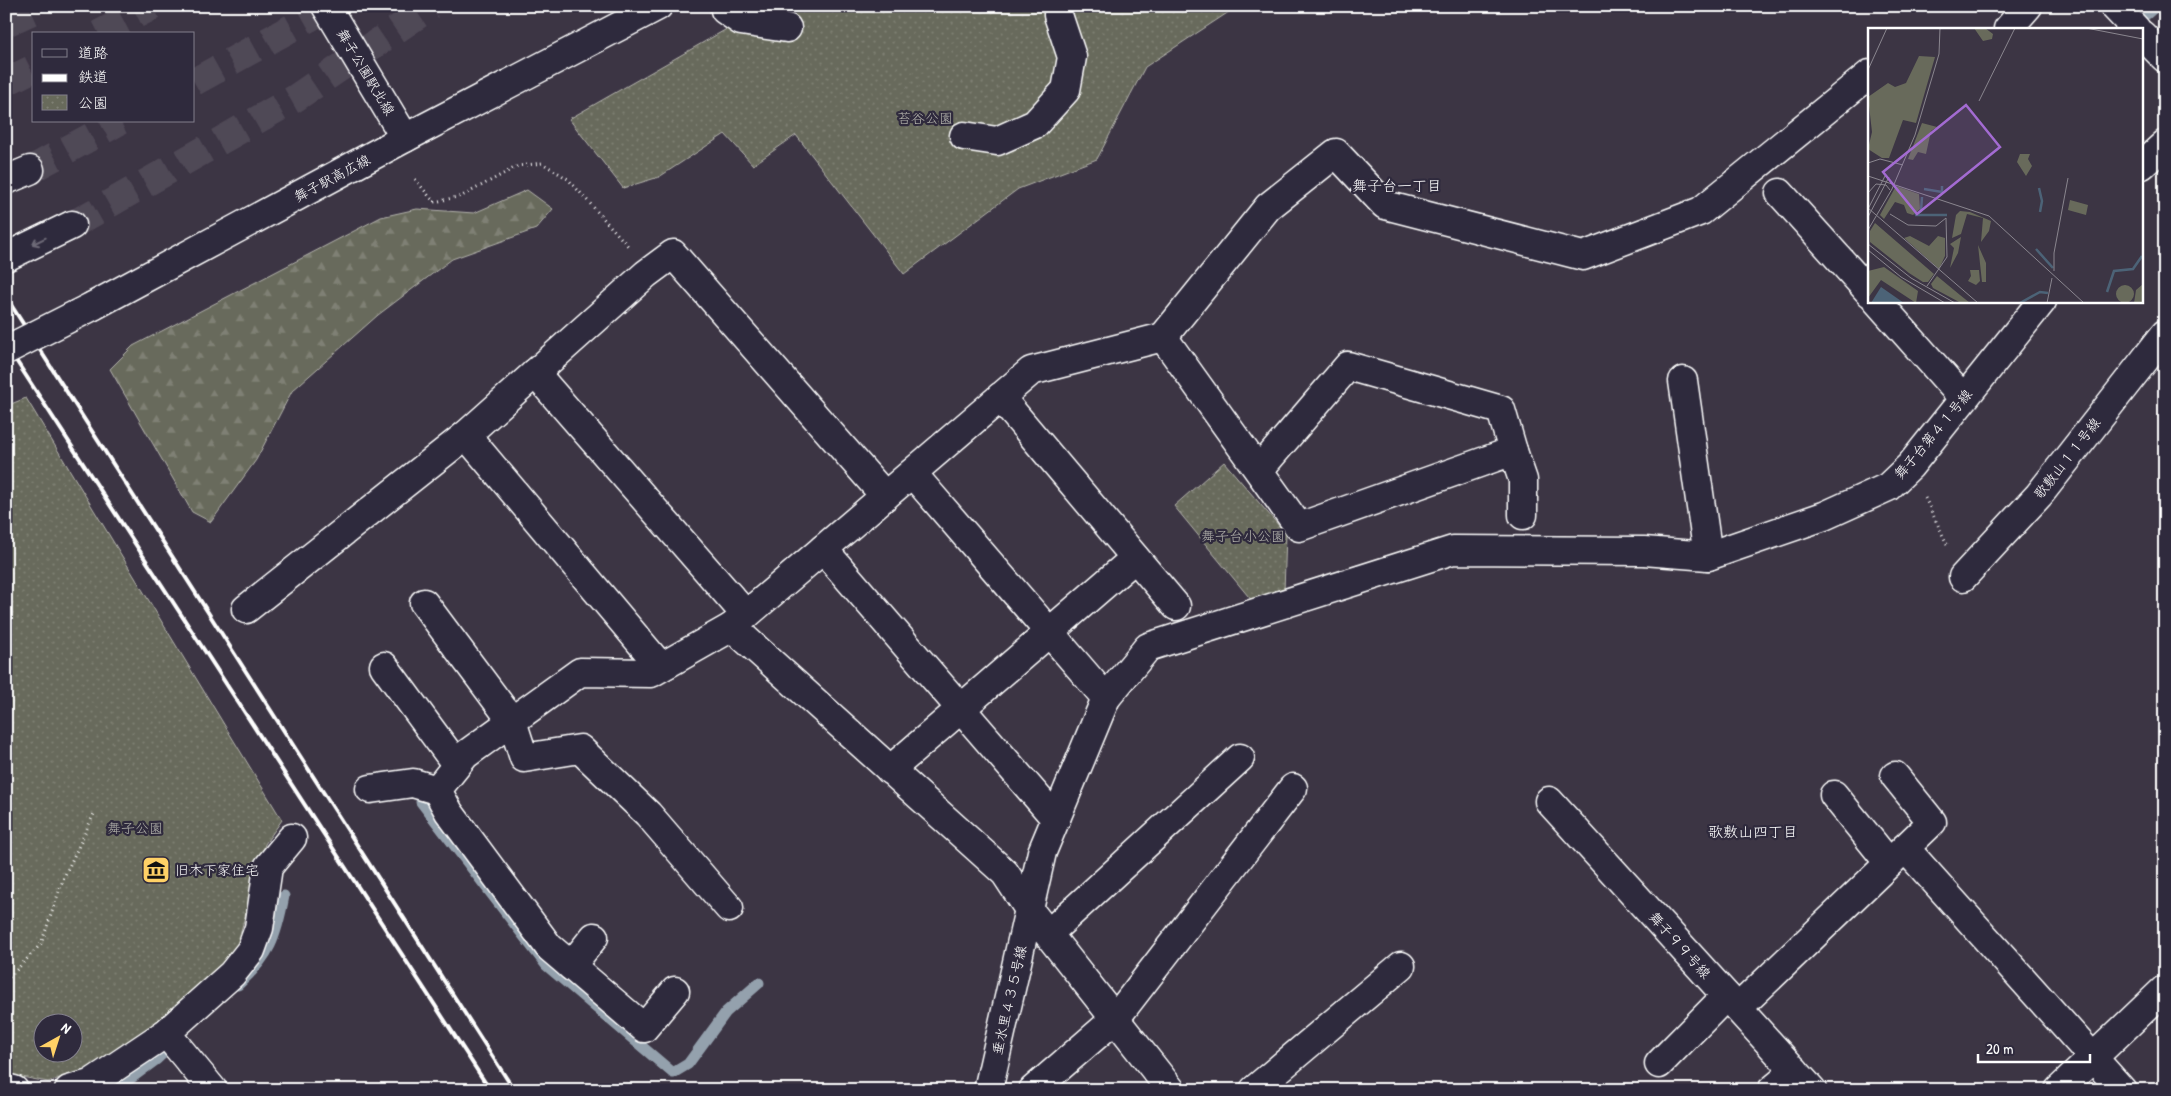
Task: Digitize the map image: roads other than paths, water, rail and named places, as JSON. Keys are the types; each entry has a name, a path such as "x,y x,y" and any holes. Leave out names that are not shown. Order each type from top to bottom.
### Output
{"street":[{"name":"舞子公園駅北線","path":"326,6 405,138"},
{"name":"舞子駅高広線","path":"6,350 93,306 405,138 658,6"},
{"path":"964,136 997,141 1034,124 1066,90 1072,57 1058,15 1058,6"},
{"path":"2009,28 2028,6"},
{"path":"2114,6 2135,28"},
{"path":"725,10 741,21 787,28"},
{"path":"2144,37 2165,58"},
{"path":"437,790 456,764 580,672 651,673 739,621 1032,371 1163,337 1268,207 1336,153 1385,205 1583,256 1701,211 1868,76"},
{"path":"2144,163 2165,144"},
{"path":"1780,193 1868,292"},
{"path":"6,257 72,225"},
{"path":"246,609 466,435 646,274 673,254 885,496"},
{"path":"1878,302 1963,398"},
{"name":"舞子台第４１号線","path":"1708,556 1824,516 1888,487 1910,466 2041,302"},
{"name":"歌敷山１１号線","path":"1963,576 2039,495 2165,334"},
{"path":"1163,337 1299,527 1513,451"},
{"path":"1259,470 1348,366 1501,410 1523,480 1523,515"},
{"path":"535,374 739,621 890,770 1005,873 1030,911 1171,1090"},
{"path":"1683,381 1708,556"},
{"path":"1000,397 1176,606"},
{"path":"466,435 661,667"},
{"path":"912,472 1049,634 1106,698"},
{"path":"823,549 1056,819"},
{"name":"垂水里４３５号線","path":"988,1090 1042,852 1106,698 1148,647 1453,550 1644,551 1708,556"},
{"path":"890,770 1135,558"},
{"path":"424,603 512,721 524,758 580,749 648,814 729,908"},
{"path":"384,666 456,764"},
{"path":"1048,934 1240,758"},
{"path":"1658,1064 1732,1002 1897,856 1932,822 1895,776"},
{"path":"370,789 413,783 437,790 449,812 549,947 644,1028 675,991"},
{"path":"1033,1090 1115,1019 1294,788"},
{"path":"1834,795 1897,856 2122,1090"},
{"name":"舞子９９号線","path":"1549,801 1804,1080"},
{"path":"69,1090 90,1084 175,1043 251,950 259,928 268,866 292,838"},
{"path":"571,966 594,937"},
{"path":"1254,1090 1401,966"},
{"path":"2059,1090 2165,989"},
{"path":"175,1043 213,1090"},
{"path":"1772,1090 1804,1080"},
{"path":"6,1088 14,1090"}],"waterway":[{"path":"2147,14 2156,6"},
{"path":"421,802 546,965 673,1073 688,1064 726,1012 759,983"},
{"path":"238,985 265,955 278,924 284,896"},
{"path":"115,1090 157,1059 174,1043"}],"tunnel":[{"path":"6,23 43,6"},
{"path":"103,32 153,6"},
{"path":"195,81 331,6"},
{"path":"72,225 294,99 431,6"},
{"path":"6,82 32,69"},
{"path":"30,170 118,122"}],"railway":[{"path":"6,297 514,1090"},
{"path":"6,345 490,1090"}],"place":[{"name":"旧木下家住宅","path":"156,870"}],"district":[{"name":"舞子台一丁目","path":"1397,186"},
{"name":"歌敷山四丁目","path":"1753,832"}],"park label":[{"name":"苔谷公園","path":"925,118"},
{"name":"舞子台小公園","path":"1243,536"},
{"name":"舞子公園","path":"135,828"}]}
